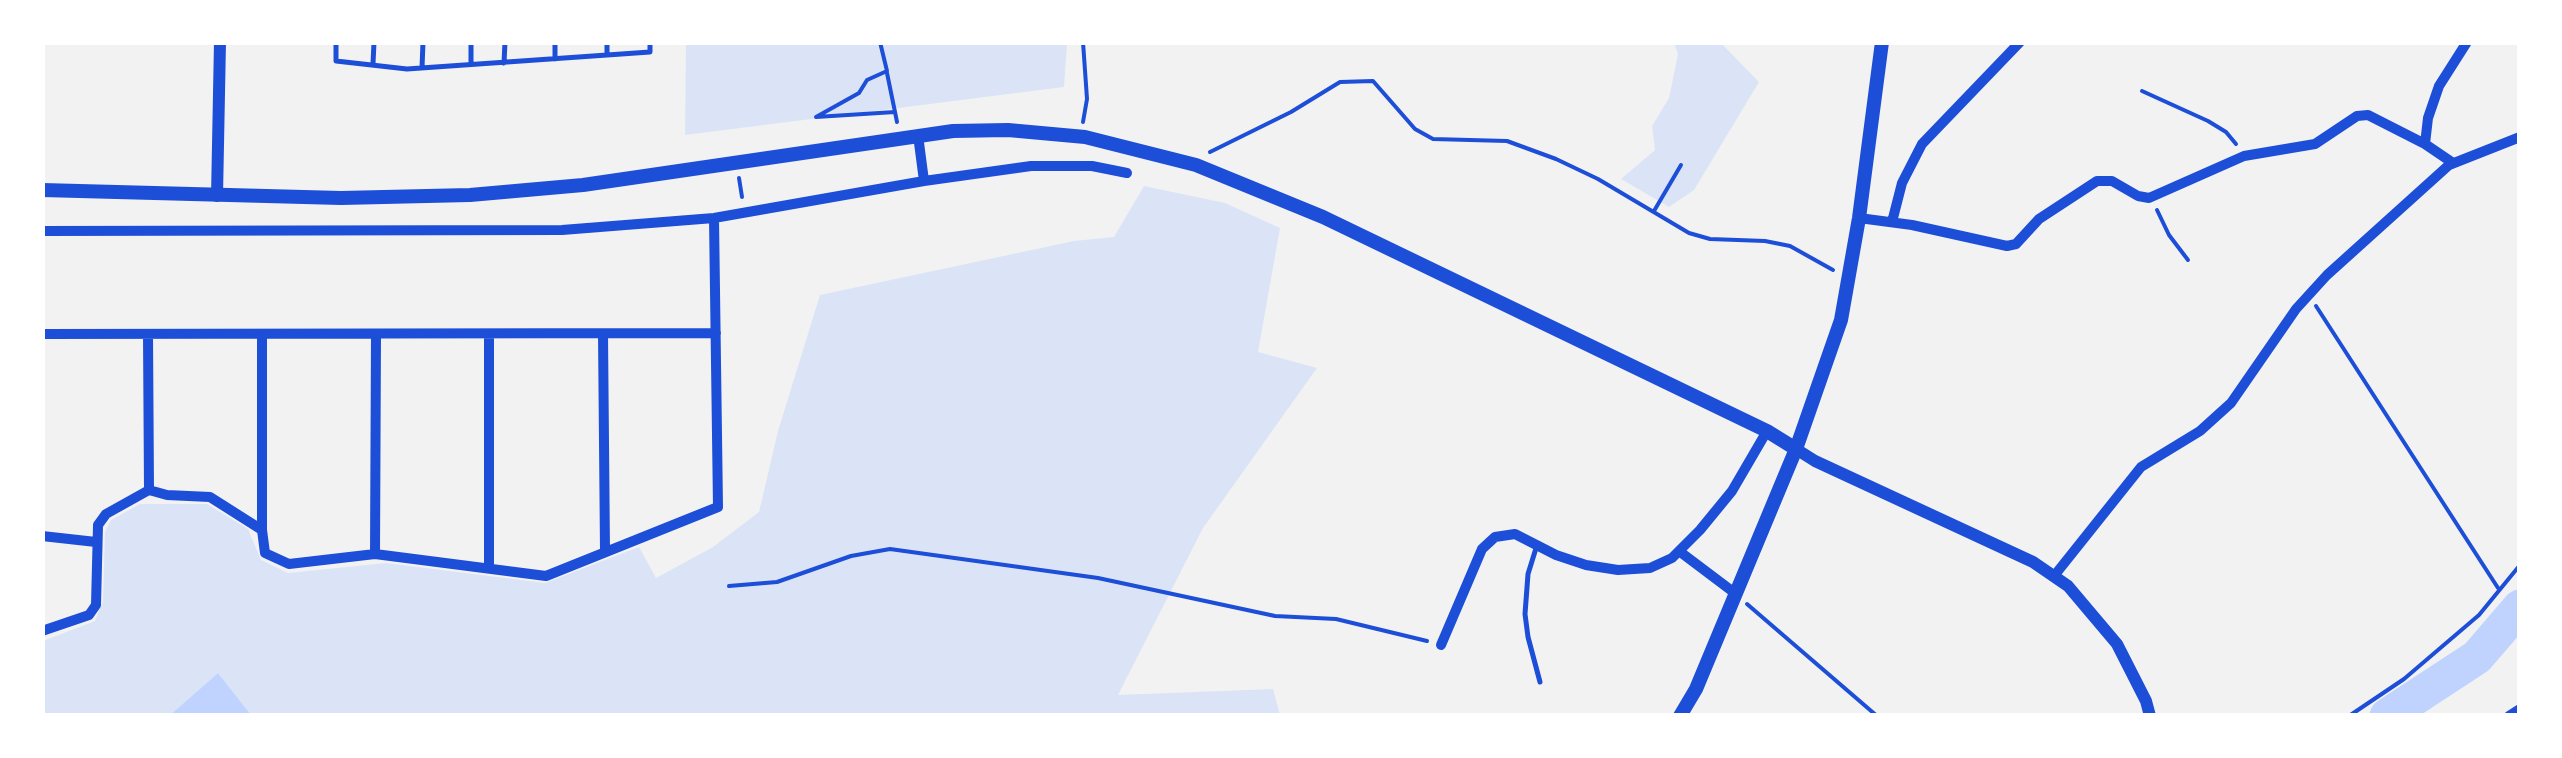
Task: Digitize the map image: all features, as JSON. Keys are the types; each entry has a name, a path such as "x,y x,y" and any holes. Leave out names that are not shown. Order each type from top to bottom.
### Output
{"main road":[{"path":"1680,716 1696,689 1736,594 1828,360 1850,280 1882,42"},
{"path":"42,190 217,196 433,196 583,185 918,135 1008,130 1086,138 1196,164 1341,226 1767,431 1796,449"}],"street":[{"path":"217,196 220,42"},
{"path":"1892,222 1902,183 1922,144 2020,42"},
{"path":"2425,144 2428,118 2439,86 2467,42"},
{"path":"1860,218 2007,246 2016,244 2039,219 2097,181 2112,181 2138,196 2154,196 2244,156 2315,144 2357,116 2368,116 2425,144 2453,163"},
{"path":"918,135 924,182"},
{"path":"2054,576 2141,467 2200,431 2231,403 2309,295 2395,213 2453,163 2520,138"},
{"path":"42,230 562,230 714,218 1031,166 1092,166 1128,173"},
{"path":"262,336 262,530 266,554 288,564 375,554 546,576 718,507 714,218"},
{"path":"42,334 716,333"},
{"path":"148,334 149,490"},
{"path":"603,334 605,551"},
{"path":"375,554 376,335"},
{"path":"489,336 490,568"},
{"path":"1441,645 1482,550 1495,537 1516,534 1586,565 1618,570 1650,568 1672,558 1732,491 1767,431"},
{"path":"1796,449 1815,462 2033,562 2068,586 2117,644 2150,716"},
{"path":"42,631 89,616 96,605 98,525 106,514 149,490 166,495 210,497 262,530"},
{"path":"42,536 96,542"},
{"path":"1679,551 1736,594"},
{"path":"2509,716 2520,709"}],"lane":[{"path":"336,42 336,61 422,68 650,52 650,42"},
{"path":"373,65 374,42"},
{"path":"422,68 423,42"},
{"path":"471,42 471,65"},
{"path":"504,63 505,42"},
{"path":"555,42 555,60"},
{"path":"607,42 607,56"},
{"path":"1537,546 1528,574 1525,614 1540,682"}],"path":[{"path":"880,42 896,122 918,135"},
{"path":"1083,42 1083,122"},
{"path":"887,71 867,80 859,92 816,117 896,112"},
{"path":"1196,164 1212,150 1292,112 1340,82 1373,81 1415,129 1433,139 1506,141 1584,172 1689,232 1710,239 1790,246 1850,280"},
{"path":"2142,91 2226,132 2244,156"},
{"path":"1654,211 1680,165"},
{"path":"739,178 745,212"},
{"path":"2154,196 2169,236 2188,260"},
{"path":"2309,295 2498,588"},
{"path":"728,586 777,582 836,560 890,549 1098,578 1274,616 1374,625 1441,645"},
{"path":"2349,716 2404,678 2478,615 2520,565"},
{"path":"1736,594 1876,716"}],"shaded area":[{"path":"686,43 1067,43 1064,87 685,135"},
{"path":"1674,43 1721,43 1759,82 1694,190 1669,207 1621,179 1655,150 1652,126 1669,98 1678,54"},
{"path":"1144,186 1225,203 1280,228 1258,352 1317,368 1203,528 1118,695 1273,689 1280,715 251,716 218,673 170,715 43,716 43,641 95,621 103,601 105,532 111,520 140,504 207,504 248,529 261,560 288,573 386,563 545,583 639,547 656,578 713,547 759,512 778,431 820,295 1074,241 1114,237"}],"water":[{"path":"218,673 251,715 170,715"}],"waterway":[{"path":"2387,716 2477,657 2520,607"}]}
